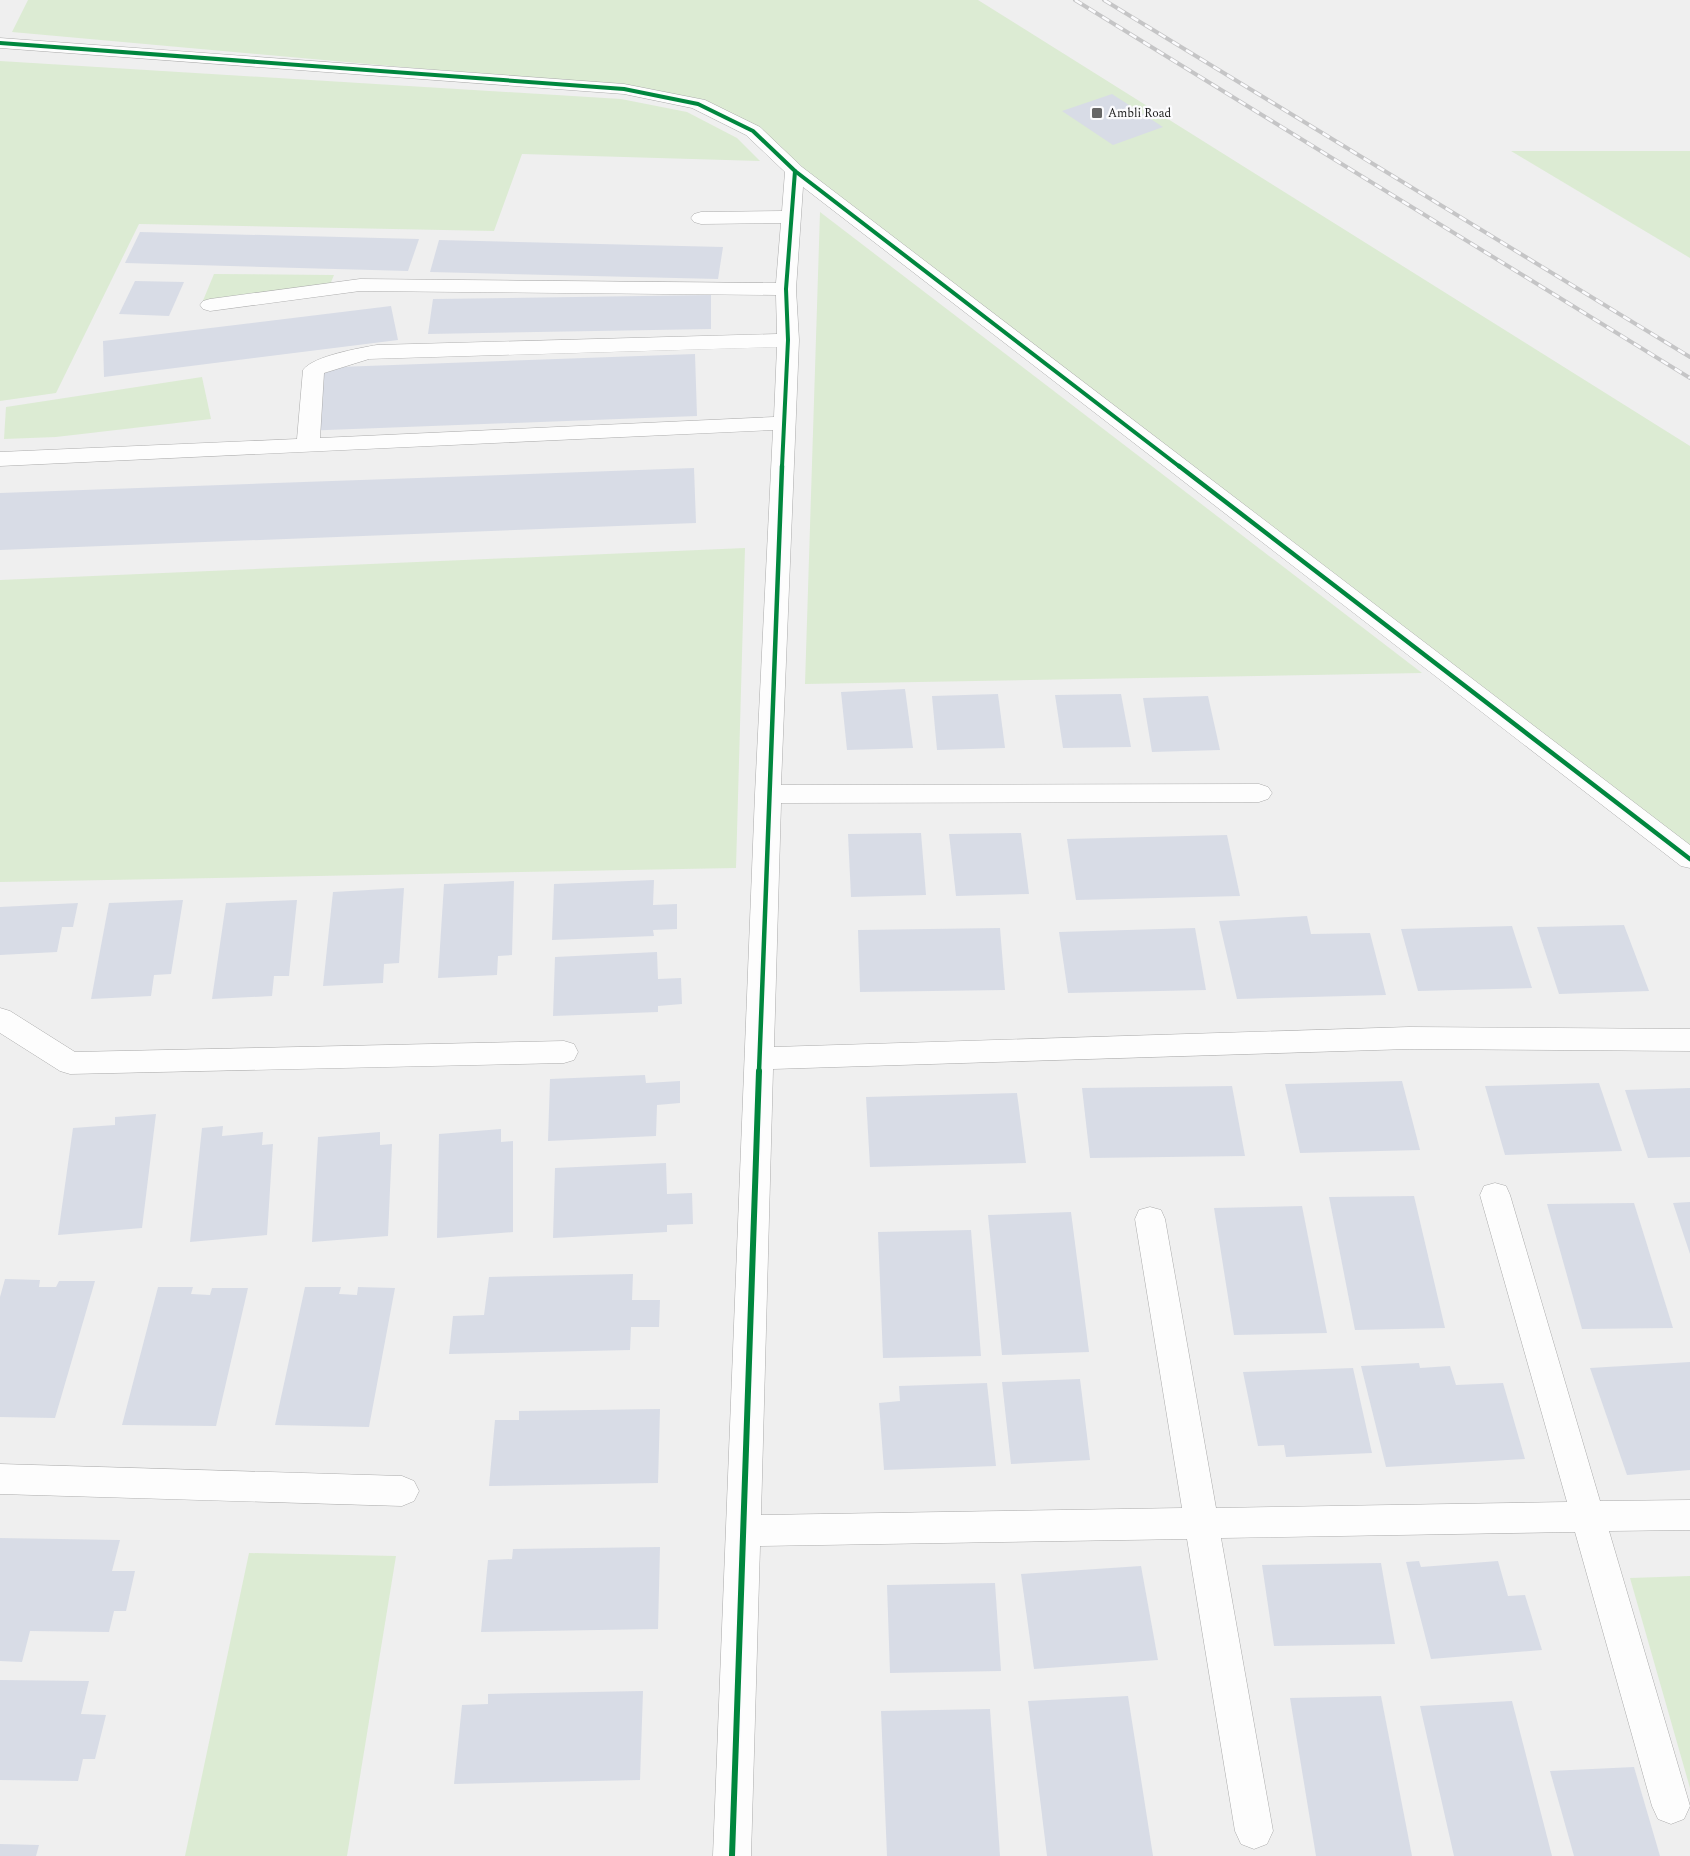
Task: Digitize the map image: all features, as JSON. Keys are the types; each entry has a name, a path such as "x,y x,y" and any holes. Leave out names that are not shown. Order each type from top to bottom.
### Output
{"street":[{"path":"0,43 624,89 698,104 753,131 795,170 1690,859"},
{"path":"732,1856 758,1058 788,340 786,289 795,170"},
{"path":"700,218 791,217"},
{"path":"210,305 360,286 786,289"},
{"path":"308,444 314,370 334,361 356,355 376,351 788,340"},
{"path":"0,459 784,423"},
{"path":"768,794 1259,793"},
{"path":"0,1019 70,1063 564,1052"},
{"path":"758,1058 855,1057 1409,1038 1690,1040"},
{"path":"1495,1195 1671,1806"},
{"path":"1150,1219 1254,1831"},
{"path":"0,1479 402,1492"},
{"path":"743,1531 1690,1515"}],"green space":[{"path":"28,0 978,0 1690,446 1690,850 800,170 701,102 624,87 12,32"},
{"path":"0,61 621,99 687,112 737,138 760,161 522,154 494,231 139,224 56,393 0,401"},
{"path":"1511,151 1690,151 1690,258"},
{"path":"820,212 1422,673 805,684"},
{"path":"214,274 334,275 329,287 202,303"},
{"path":"202,377 211,419 56,437 4,439 6,407"},
{"path":"745,548 736,868 0,882 0,580"},
{"path":"249,1553 396,1556 347,1856 185,1856"},
{"path":"1690,1576 1690,1788 1630,1578"}],"building":[{"path":"1112,94 1163,127 1113,145 1062,111"},
{"path":"140,232 419,239 408,271 125,263"},
{"path":"439,240 723,247 718,279 430,272"},
{"path":"135,281 184,282 169,316 119,314"},
{"path":"711,295 711,329 428,334 433,299"},
{"path":"391,306 398,340 104,377 103,341"},
{"path":"695,354 697,416 301,431 311,368"},
{"path":"694,468 696,523 0,550 0,493"},
{"path":"905,689 913,748 847,750 841,692"},
{"path":"998,694 1005,748 937,750 932,696"},
{"path":"1121,694 1131,747 1063,748 1055,695"},
{"path":"1208,696 1220,750 1152,752 1143,698"},
{"path":"921,833 926,895 851,897 848,834"},
{"path":"1021,833 1029,894 956,896 949,834"},
{"path":"1227,835 1240,896 1076,900 1067,839"},
{"path":"654,880 653,905 677,904 677,929 653,930 654,936 552,940 554,884"},
{"path":"514,881 512,955 498,956 497,975 438,978 444,884"},
{"path":"404,888 399,963 384,964 383,983 323,986 333,892"},
{"path":"183,900 171,974 154,975 151,996 91,999 109,903"},
{"path":"297,900 289,976 274,976 272,996 212,999 226,903"},
{"path":"78,903 73,927 62,927 57,952 0,955 0,907"},
{"path":"1307,916 1311,934 1370,933 1386,995 1237,999 1219,921"},
{"path":"1624,925 1649,991 1559,994 1537,927"},
{"path":"1512,926 1532,988 1418,991 1401,929"},
{"path":"1000,928 1005,990 860,992 858,930"},
{"path":"1195,928 1206,990 1068,993 1059,932"},
{"path":"657,952 658,979 681,978 682,1004 658,1006 658,1012 553,1016 555,957"},
{"path":"645,1075 646,1083 680,1081 680,1103 657,1105 656,1136 548,1141 550,1079"},
{"path":"1402,1081 1420,1150 1300,1153 1285,1084"},
{"path":"1599,1083 1622,1151 1505,1155 1485,1086"},
{"path":"1232,1086 1245,1156 1090,1158 1082,1088"},
{"path":"1690,1088 1690,1157 1648,1158 1625,1090"},
{"path":"1017,1093 1026,1163 870,1167 866,1097"},
{"path":"156,1114 142,1228 58,1235 73,1128 115,1125 115,1117"},
{"path":"223,1126 222,1136 263,1132 262,1145 273,1144 267,1235 190,1242 202,1128"},
{"path":"501,1129 501,1142 513,1141 513,1232 437,1238 439,1134"},
{"path":"380,1132 380,1145 392,1144 388,1236 312,1242 318,1137"},
{"path":"666,1163 667,1194 692,1193 693,1224 667,1225 667,1232 553,1238 555,1168"},
{"path":"1414,1196 1445,1328 1355,1330 1329,1197"},
{"path":"1690,1202 1690,1254 1673,1203"},
{"path":"1634,1203 1673,1328 1582,1329 1547,1204"},
{"path":"1302,1206 1327,1333 1234,1335 1214,1208"},
{"path":"1071,1212 1089,1352 1002,1355 988,1215"},
{"path":"971,1230 981,1356 883,1358 878,1232"},
{"path":"633,1274 632,1300 660,1300 659,1327 631,1327 630,1350 449,1354 453,1316 484,1315 489,1277"},
{"path":"5,1279 40,1280 39,1287 56,1287 59,1281 95,1281 55,1418 0,1417 0,1297"},
{"path":"158,1287 193,1287 191,1294 210,1295 212,1288 248,1288 216,1426 122,1425"},
{"path":"305,1287 341,1287 339,1294 357,1295 358,1287 395,1288 369,1427 275,1425"},
{"path":"1690,1362 1690,1470 1627,1475 1590,1368"},
{"path":"1419,1363 1420,1368 1450,1366 1456,1385 1503,1383 1525,1459 1386,1467 1361,1366"},
{"path":"1353,1368 1372,1453 1286,1457 1284,1445 1258,1446 1243,1372"},
{"path":"1080,1379 1090,1460 1011,1464 1002,1382"},
{"path":"987,1383 996,1466 884,1470 879,1403 900,1401 899,1386"},
{"path":"660,1409 658,1483 489,1486 495,1420 519,1420 519,1411"},
{"path":"0,1538 120,1540 112,1571 135,1571 126,1611 114,1611 109,1632 30,1631 22,1662 0,1661"},
{"path":"660,1547 658,1629 481,1632 488,1560 512,1559 513,1549"},
{"path":"1419,1561 1421,1567 1498,1561 1508,1596 1525,1595 1542,1650 1431,1659 1406,1562"},
{"path":"1381,1563 1395,1644 1274,1646 1262,1565"},
{"path":"1141,1566 1158,1660 1034,1669 1021,1574"},
{"path":"995,1583 1001,1671 890,1673 887,1585"},
{"path":"0,1680 89,1681 81,1714 106,1715 95,1759 83,1759 78,1781 0,1780"},
{"path":"643,1691 640,1780 454,1784 462,1705 488,1704 488,1694"},
{"path":"1128,1696 1153,1856 1047,1856 1028,1701"},
{"path":"1381,1696 1412,1856 1316,1856 1290,1698"},
{"path":"1512,1701 1552,1856 1454,1856 1420,1706"},
{"path":"990,1709 1000,1856 887,1856 881,1711"},
{"path":"1634,1767 1660,1856 1574,1856 1550,1771"},
{"path":"0,1844 39,1845 36,1856 0,1856"}],"railway":[{"path":"1075,0 1690,378"},
{"path":"1104,0 1690,357"}],"cycle path":[{"path":"0,43 624,89 698,104 753,131 795,171 1690,859"},
{"path":"732,1856 768,794 788,340 786,289 795,171"}],"place":[{"name":"Ambli Road","path":"1097,113"}]}
